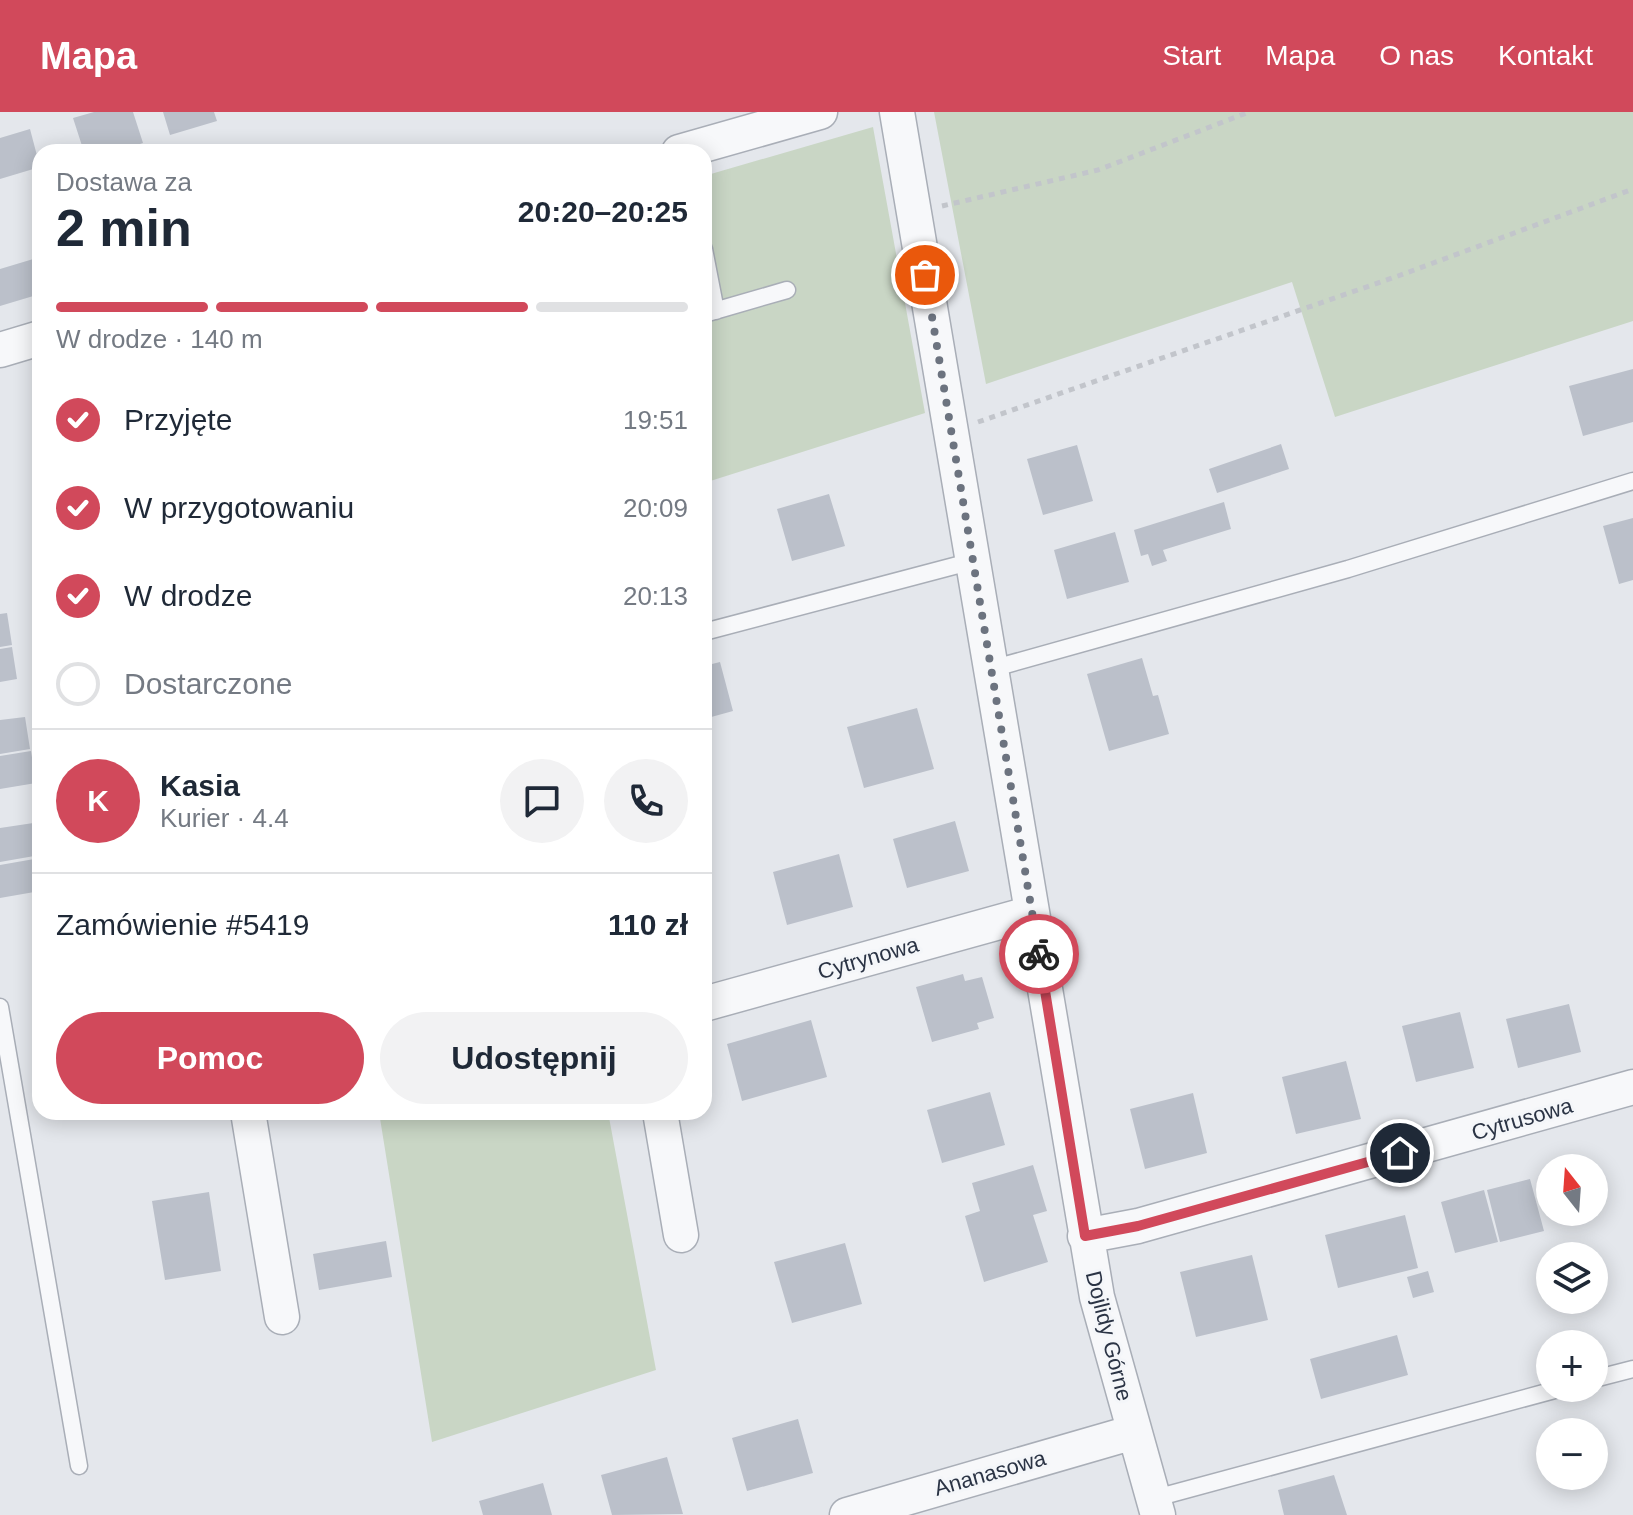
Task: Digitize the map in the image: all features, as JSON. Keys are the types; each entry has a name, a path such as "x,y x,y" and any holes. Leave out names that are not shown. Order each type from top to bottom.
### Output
{"street":[{"path":"708,144 820,112"},
{"name":"Dojlidy Górne","path":"897,112 1085,1236 1097,1297 1155,1507"},
{"path":"0,350 32,340"},
{"name":"Cytrynowa","path":"712,1002 1032,913"},
{"name":"Cytrusowa","path":"1085,1236 1138,1226 1633,1087"},
{"path":"249,1120 282,1317"},
{"path":"661,1120 681,1235"},
{"name":"Ananasowa","path":"847,1515 1134,1432"}],"lane":[{"path":"712,311 787,290"},
{"path":"991,669 1348,569 1633,481"},
{"path":"712,630 973,561"},
{"path":"0,1007 79,1466"},
{"path":"1608,1375 1633,1369"},
{"path":"1155,1507 1536,1396"}],"path":[{"path":"914,213 1098,170 1249,112"},
{"path":"951,432 1398,276 1633,189"}],"green space":[{"path":"934,112 1633,112 1633,321 1335,417 1292,282 986,384"},
{"path":"873,127 925,413 712,480 712,174"},
{"path":"380,1120 609,1120 656,1370 432,1442"}],"building":[{"path":"94,112 133,112 143,143 81,144 73,118"},
{"path":"163,112 214,112 217,121 170,135"},
{"path":"30,129 34,144 32,169 0,179 0,138"},
{"path":"32,259 32,296 0,306 0,269"},
{"path":"1633,369 1633,422 1583,436 1569,386"},
{"path":"1281,444 1289,469 1217,493 1209,469"},
{"path":"1077,445 1093,501 1043,515 1027,459"},
{"path":"829,494 845,546 792,561 777,509"},
{"path":"1224,502 1231,529 1163,550 1167,561 1152,566 1148,554 1141,556 1134,530"},
{"path":"1633,518 1633,580 1619,584 1603,526"},
{"path":"1115,532 1129,582 1067,599 1054,550"},
{"path":"7,613 12,645 0,647 0,614"},
{"path":"12,647 17,679 0,682 0,649"},
{"path":"1142,658 1153,696 1158,695 1169,734 1109,751 1087,674"},
{"path":"720,662 733,711 712,717 712,664"},
{"path":"917,708 934,769 864,788 847,727"},
{"path":"25,717 30,749 0,754 0,720"},
{"path":"31,751 32,784 0,789 0,756"},
{"path":"955,821 969,871 907,888 893,839"},
{"path":"32,823 32,856 0,862 0,828"},
{"path":"839,854 853,907 787,925 773,872"},
{"path":"32,859 32,892 0,898 0,865"},
{"path":"963,974 965,981 982,977 994,1018 977,1023 979,1029 932,1042 916,987"},
{"path":"1569,1004 1581,1052 1518,1068 1506,1019"},
{"path":"1460,1012 1474,1068 1416,1082 1402,1026"},
{"path":"811,1020 827,1077 742,1101 727,1044"},
{"path":"1346,1061 1361,1119 1296,1134 1282,1077"},
{"path":"990,1092 1005,1145 942,1163 927,1110"},
{"path":"1193,1093 1207,1153 1145,1169 1130,1109"},
{"path":"1033,1165 1047,1211 1033,1215 1048,1262 984,1282 965,1216 980,1211 972,1183"},
{"path":"1530,1179 1536,1201 1536,1226 1543,1226 1544,1231 1500,1242 1487,1190"},
{"path":"1484,1190 1498,1242 1455,1253 1441,1202"},
{"path":"209,1192 221,1271 165,1280 152,1201"},
{"path":"1405,1215 1418,1268 1338,1288 1325,1235"},
{"path":"386,1241 392,1277 319,1290 313,1254"},
{"path":"845,1243 862,1304 792,1323 774,1262"},
{"path":"1252,1255 1268,1320 1196,1337 1180,1272"},
{"path":"1428,1271 1434,1292 1413,1298 1407,1277"},
{"path":"1397,1335 1408,1375 1321,1399 1310,1359"},
{"path":"798,1419 813,1473 747,1491 732,1438"},
{"path":"667,1457 683,1514 612,1515 601,1475"},
{"path":"1334,1475 1347,1515 1284,1515 1278,1490"},
{"path":"543,1483 552,1515 483,1515 479,1501"}],"way so far":[{"path":"925,275 1039,954"}],"route":[{"path":"1039,954 1085,1236 1138,1226 1400,1153"}]}
